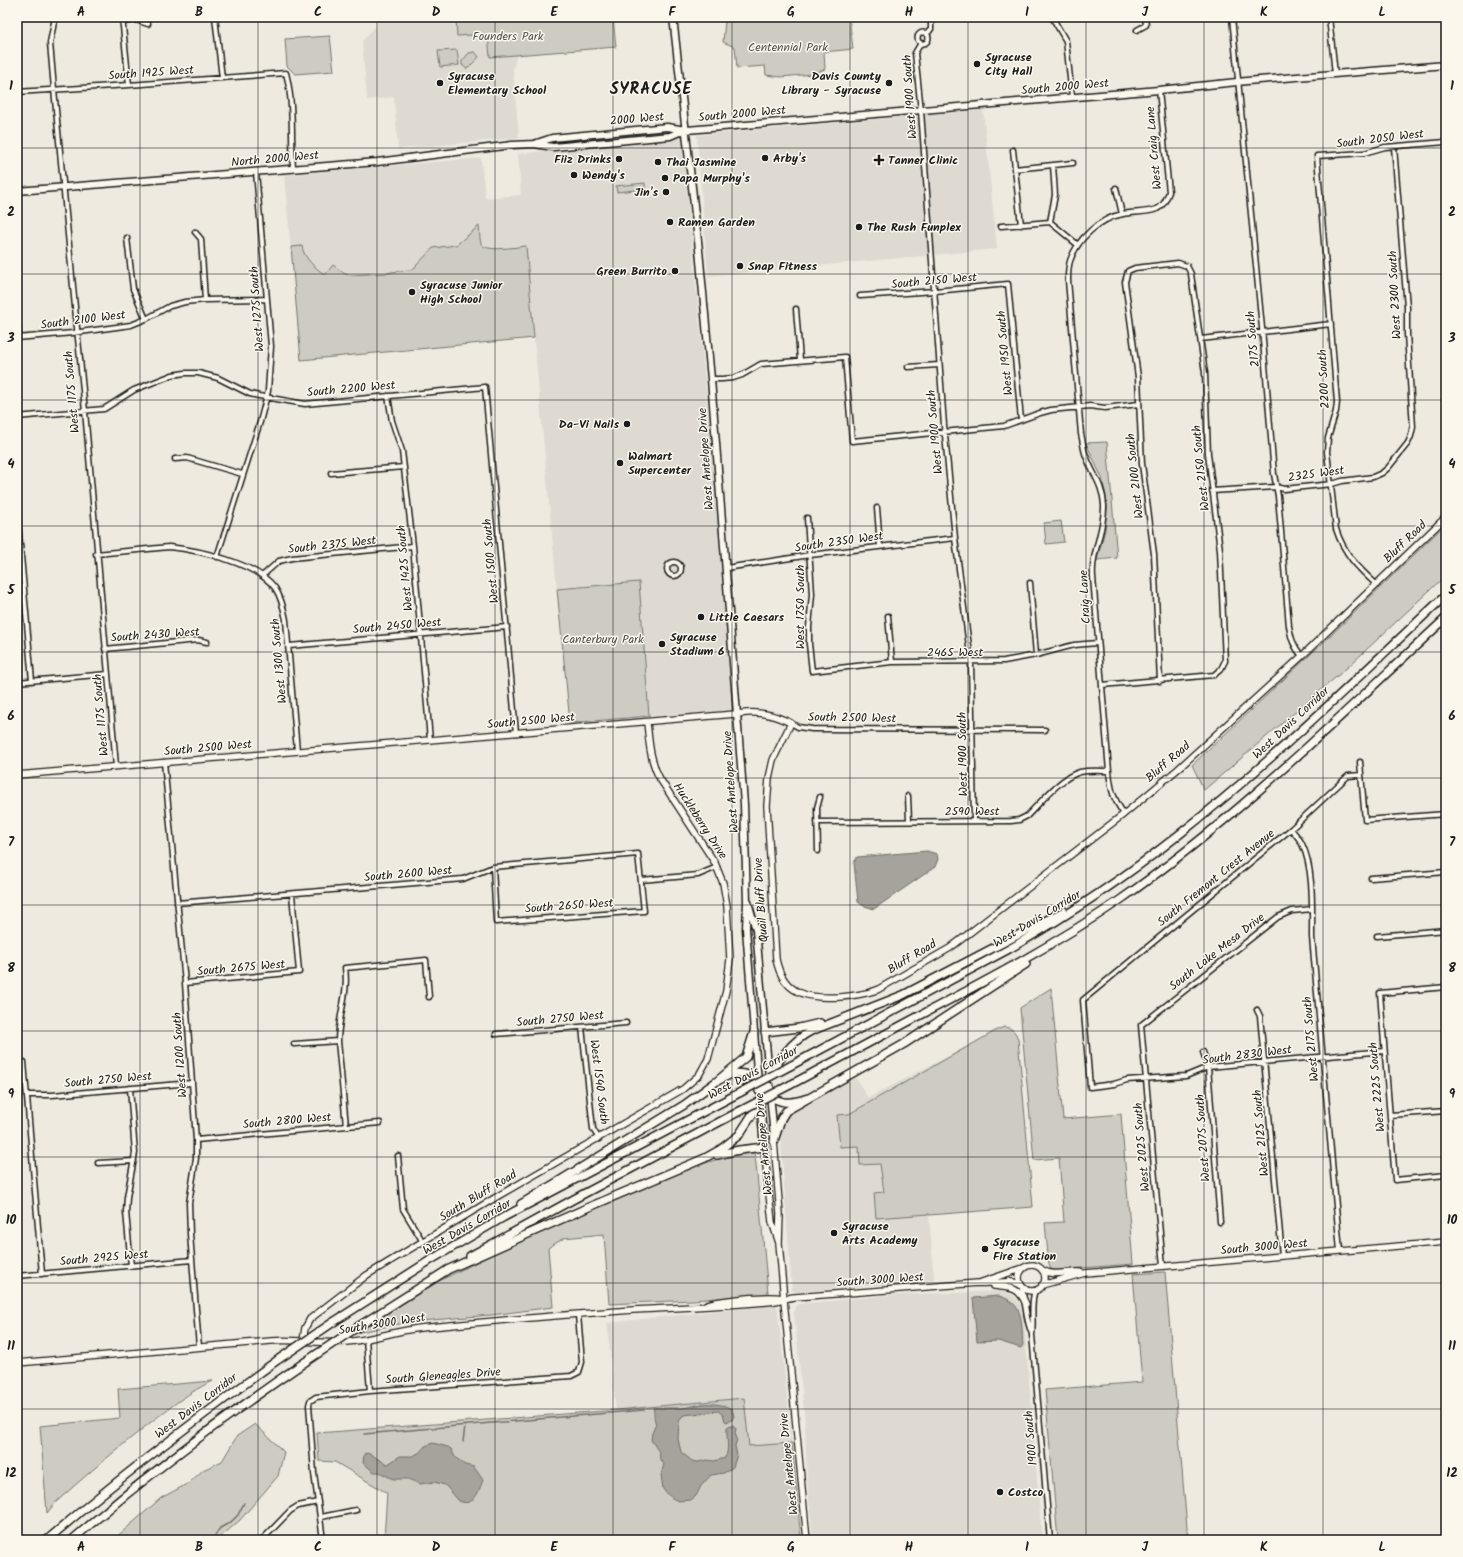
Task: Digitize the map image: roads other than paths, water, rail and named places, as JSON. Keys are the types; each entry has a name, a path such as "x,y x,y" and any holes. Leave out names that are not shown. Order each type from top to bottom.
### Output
{"highway":[{"name":"West Davis Corridor","path":"47,1540 150,1454 279,1359 332,1323 441,1254 504,1217 985,963 1042,930 1091,898 1157,852 1224,798 1446,596"},
{"path":"72,1540 195,1441 305,1362 446,1270 567,1203 1021,963 1096,916 1145,882 1218,825 1275,775 1446,618"},
{"path":"446,1270 722,1150 734,1140 743,1129 765,1094 764,1084 786,1051 799,1038 811,1031 903,995 1072,906 1091,898"},
{"path":"774,1141 784,1114 808,1098 927,1030 1078,931 1096,916"},
{"path":"765,1032 807,1027 850,1016"},
{"path":"441,1254 458,1241 684,1105 717,1081 746,1057 754,1032"},
{"path":"717,1081 738,1073 748,1075 764,1084"},
{"path":"765,1094 782,1102 791,1103 808,1098"},
{"path":"705,1158 732,1151 764,1147"}],"main road":[{"name":"West Antelope Drive","path":"672,17 699,250 711,379 744,804 747,901 746,929 754,1032 774,1141"},
{"name":"South 2000 West","path":"686,130 1446,65"},
{"name":"2000 West","path":"534,144 552,138 667,127 686,130"},
{"name":"North 2000 West","path":"17,190 409,159 478,148 534,144"},
{"name":"West Antelope Drive","path":"747,901 754,917 756,930 769,1076"},
{"name":"West Antelope Drive","path":"760,1101 764,1147"}],"street":[{"name":"West 1175 South","path":"55,17 50,44 85,411 96,554 116,766"},
{"path":"215,17 222,78"},
{"path":"927,34 921,33 918,35 918,39 921,43 924,44 927,42 927,34 931,29 931,17"},
{"path":"1052,17 1066,41 1072,97"},
{"path":"1137,30 1146,25 1145,17"},
{"name":"2175 South","path":"1232,17 1289,626 1294,647 1302,656"},
{"path":"1329,17 1336,74"},
{"path":"129,85 122,19 136,20 148,24"},
{"name":"West 1900 South","path":"921,43 915,52 935,291 939,365 954,538 971,662 974,821"},
{"name":"South 1925 West","path":"17,92 286,73 292,126 293,168"},
{"name":"West Craig Lane","path":"1122,214 1156,209 1164,203 1169,192 1159,90"},
{"name":"South 2050 West","path":"1317,156 1364,153 1385,147 1446,142"},
{"name":"West 2300 South","path":"1394,146 1407,307 1407,334 1413,427 1408,443"},
{"path":"1013,150 1021,225"},
{"name":"2200 South","path":"1317,156 1337,402 1336,412 1328,438 1327,452 1332,484 1336,529 1340,541 1355,565 1376,585"},
{"path":"1014,169 1073,163"},
{"path":"1050,222 1055,194 1053,165"},
{"name":"West 1275 South","path":"217,557 242,474 260,422 266,398 271,346 256,172"},
{"path":"1001,226 1050,222 1078,245 1096,226 1106,220 1122,214 1116,188"},
{"path":"195,232 201,239 205,300"},
{"path":"127,238 133,289 146,319"},
{"name":"Craig Lane","path":"1078,245 1070,261 1068,280 1081,434 1086,455 1100,486 1104,504 1103,527 1093,559 1092,569 1097,643 1111,790 1114,800 1124,814"},
{"name":"West 2150 South","path":"1128,271 1136,268 1178,263 1186,266 1191,274 1205,373 1208,454 1220,550 1225,661 1221,669 1214,675 1160,681"},
{"name":"West 2100 South","path":"1128,271 1125,282 1138,377 1142,464 1154,554 1160,681"},
{"name":"South 2150 West","path":"860,296 1008,284"},
{"name":"West 1950 South","path":"1008,284 1021,420"},
{"name":"South 2100 West","path":"18,338 131,325 170,306 185,302 267,298"},
{"path":"796,309 800,360"},
{"path":"17,314 18,338"},
{"path":"1201,339 1330,324"},
{"path":"711,379 733,378 762,364 845,357 852,441 1004,426 1040,412 1051,410 1090,406 1105,408 1139,404"},
{"path":"908,367 939,365"},
{"name":"South 2200 West","path":"17,417 104,409 134,390 165,377 185,373 218,378 250,394 305,404 485,386"},
{"name":"West 1500 South","path":"485,386 516,733"},
{"name":"West 1425 South","path":"388,396 392,421 402,451 404,467 413,546 430,740"},
{"name":"2325 West","path":"1212,491 1276,486 1284,489 1332,484 1342,481 1373,477 1382,473 1388,468 1408,443"},
{"path":"175,459 187,458 242,474"},
{"path":"331,473 404,467"},
{"path":"877,508 880,546"},
{"path":"17,510 32,681"},
{"name":"Bluff Road","path":"877,990 950,948 1124,814 1178,769 1302,656 1446,517"},
{"name":"West 1750 South","path":"807,518 812,594 809,633 812,671"},
{"name":"South 2350 West","path":"726,568 810,554 954,538"},
{"name":"South 2375 West","path":"262,576 279,561 292,558 413,546"},
{"path":"96,554 169,547 181,548 217,557 252,569 262,576"},
{"name":"West 1300 South","path":"262,576 274,588 283,604 286,620 297,751"},
{"path":"1030,583 1036,655"},
{"path":"888,616 892,662"},
{"name":"South 2450 West","path":"288,646 507,627"},
{"name":"South 2430 West","path":"105,648 198,640 207,642"},
{"name":"2465 West","path":"812,671 892,662 1004,661 1036,655 1069,646 1097,643"},
{"path":"17,682 108,674"},
{"path":"1102,685 1160,681"},
{"name":"South 2500 West","path":"17,775 737,714 766,713 798,727 812,729 1045,730"},
{"name":"Huckleberry Drive","path":"647,722 651,756 657,774 717,867 723,883 727,906 730,959 728,982 708,1059 699,1075 683,1089"},
{"name":"Quail Bluff Drive","path":"791,723 773,760 768,778 767,806 776,959 779,969 790,987 801,994 810,997 826,998 854,995 877,990"},
{"name":"West 1200 South","path":"164,762 184,983 196,1140 196,1158 189,1203 199,1347"},
{"path":"1360,762 1365,820 1446,814"},
{"name":"2590 West","path":"817,822 1019,820 1027,816 1064,781 1073,775 1082,772 1109,771"},
{"name":"South Fremont Crest Avenue","path":"1090,1087 1083,1000 1291,829 1348,776 1361,775"},
{"path":"908,796 909,821"},
{"path":"818,851 817,808 820,797"},
{"name":"West 2175 South","path":"1291,829 1302,843 1308,860 1312,909 1312,937 1340,1251"},
{"name":"South 2600 West","path":"177,904 463,879 493,867 638,854 641,880"},
{"name":"South 2650 West","path":"493,867 496,922 644,911 641,880"},
{"path":"641,880 698,875 717,867"},
{"path":"1371,878 1446,872"},
{"name":"South 2675 West","path":"184,983 299,972 292,894"},
{"name":"South Lake Mesa Drive","path":"1141,1025 1278,917 1292,911 1312,909"},
{"path":"1377,936 1446,930"},
{"path":"346,1126 338,1041 338,1028 347,981 345,968 426,960 429,997"},
{"name":"West 2225 South","path":"1446,987 1380,993 1395,1180 1446,1175"},
{"name":"West 2125 South","path":"1257,1010 1260,1016 1282,1256"},
{"name":"South 2750 West","path":"496,1034 626,1023"},
{"name":"West 2025 South","path":"1141,1025 1164,1266"},
{"name":"West 1540 South","path":"582,1027 592,1117 594,1129 599,1139"},
{"path":"294,1044 338,1041"},
{"name":"South 2830 West","path":"1090,1087 1114,1084 1127,1080 1186,1076 1208,1067 1384,1051"},
{"name":"West 2075 South","path":"1203,1052 1208,1067 1220,1222"},
{"path":"24,1062 42,1274"},
{"name":"South 2750 West","path":"27,1095 52,1095 191,1082"},
{"path":"130,1088 135,1153 127,1197 126,1212 131,1266"},
{"name":"South Bluff Road","path":"303,1341 306,1325 313,1317 367,1276 498,1196 599,1139 683,1089"},
{"path":"1390,1116 1446,1111"},
{"name":"South 2800 West","path":"196,1140 380,1123"},
{"name":"West Antelope Drive","path":"774,1141 781,1221 779,1243 808,1540"},
{"name":"West Antelope Drive","path":"764,1147 772,1222 779,1243"},
{"path":"398,1156 403,1209 423,1242"},
{"path":"98,1163 134,1161"},
{"name":"South 3000 West","path":"1042,1270 1051,1274 1068,1272 1085,1273 1446,1242"},
{"name":"South 2925 West","path":"17,1276 192,1260"},
{"path":"1021,1285 1028,1290 1035,1290 1042,1285 1044,1277 1042,1270 1038,1267 1030,1265 1023,1268 1019,1278 1026,1304 1028,1327 1032,1335"},
{"name":"South 3000 West","path":"978,1283 1023,1268"},
{"name":"South 3000 West","path":"1042,1285 1085,1273"},
{"name":"South 3000 West","path":"17,1363 271,1341 338,1343 419,1328 702,1306 712,1307 768,1302 784,1299 978,1283 988,1284 1009,1281 1016,1282 1021,1285"},
{"path":"988,1284 995,1287 1011,1288 1022,1295 1026,1304"},
{"path":"1032,1335 1034,1321 1032,1299 1035,1290"},
{"name":"South Gleneagles Drive","path":"318,1502 313,1458 309,1405 310,1401 316,1397 370,1391 571,1376 579,1372 582,1362 578,1315"},
{"name":"1900 South","path":"1032,1335 1050,1540"},
{"path":"366,1339 370,1391"},
{"path":"262,1540 290,1511 298,1506 318,1502 323,1540"},
{"path":"320,1517 356,1510"}],"waterway":[{"path":"364,1434 644,1410"},
{"path":"463,1442 465,1426"},
{"path":"212,1540 220,1528 231,1522 238,1515 244,1503"}],"place":[{"name":"Syracuse City Hall","path":"977,64"},
{"name":"Syracuse Elementary School","path":"440,83"},
{"name":"Davis County Library - Syracuse","path":"889,83"},
{"name":"Arby's","path":"765,158"},
{"name":"Fiiz Drinks","path":"619,159"},
{"name":"Tanner Clinic","path":"879,160"},
{"name":"Thai Jasmine","path":"658,162"},
{"name":"Wendy's","path":"574,175"},
{"name":"Papa Murphy's","path":"665,178"},
{"name":"Jin's","path":"666,192"},
{"name":"Ramen Garden","path":"670,222"},
{"name":"The Rush Funplex","path":"859,227"},
{"name":"Snap Fitness","path":"740,266"},
{"name":"Green Burrito","path":"675,271"},
{"name":"Syracuse Junior High School","path":"412,292"},
{"name":"Da-Vi Nails","path":"627,424"},
{"name":"Walmart Supercenter","path":"620,463"},
{"name":"Little Caesars","path":"701,617"},
{"name":"Syracuse Stadium 6","path":"662,644"},
{"name":"Syracuse Arts Academy","path":"834,1233"},
{"name":"Syracuse Fire Station","path":"985,1249"},
{"name":"Costco","path":"1000,1492"}],"district":[{"name":"SYRACUSE","path":"651,89"}],"park label":[{"name":"Founders Park","path":"508,36"},
{"name":"Centennial Park","path":"788,47"},
{"name":"Canterbury Park","path":"603,639"}]}
